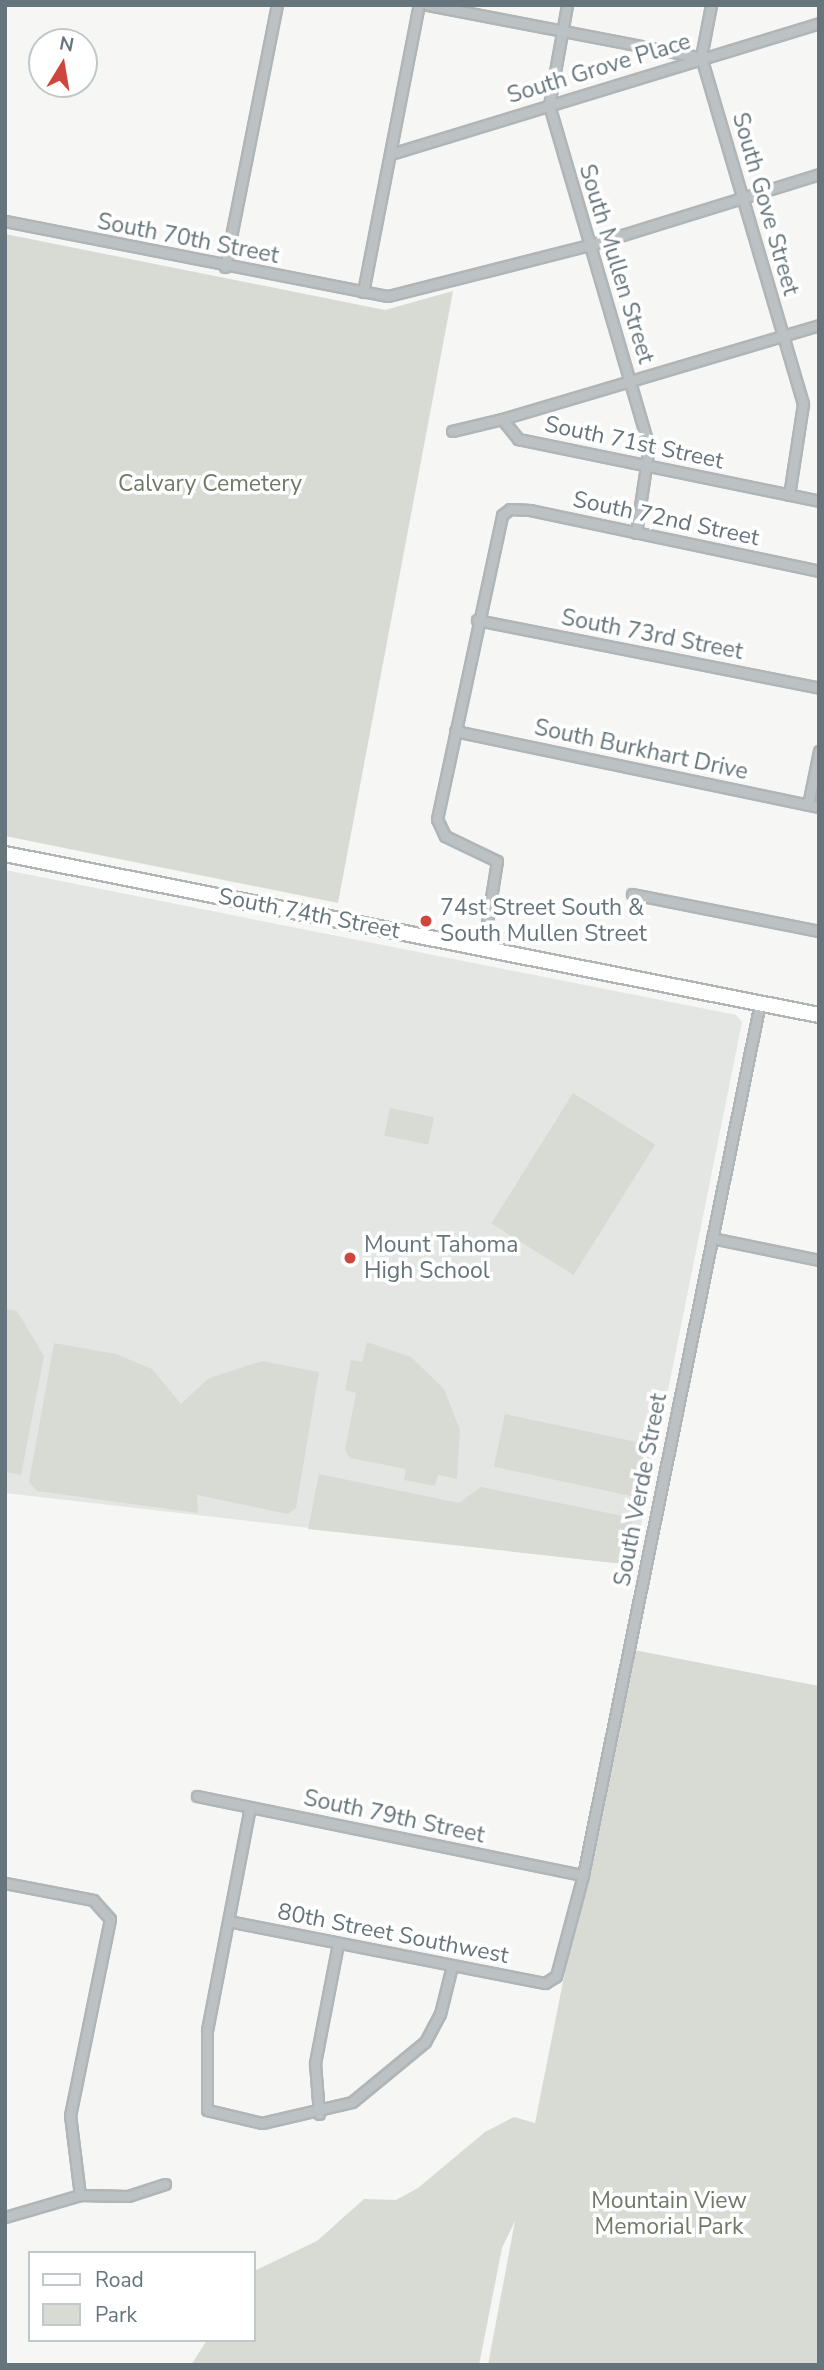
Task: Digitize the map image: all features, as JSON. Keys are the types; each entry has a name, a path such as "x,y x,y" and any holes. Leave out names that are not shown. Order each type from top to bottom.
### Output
{"main road":[{"name":"South 74th Street","path":"5,854 819,1015"}],"street":[{"path":"225,267 277,5"},
{"path":"363,292 419,5"},
{"path":"428,5 701,57"},
{"name":"South Mullen Street","path":"567,5 549,105 649,446 648,467 636,533"},
{"name":"South Gove Street","path":"711,5 701,57 803,404 789,495"},
{"name":"South Grove Place","path":"391,154 819,23"},
{"name":"South 70th Street","path":"5,221 225,267 363,292 397,295 590,245 819,174"},
{"path":"452,431 631,382 819,325"},
{"name":"South 71st Street","path":"502,419 518,439 819,501"},
{"name":"South 72nd Street","path":"477,620 505,512 530,510 819,571"},
{"path":"477,620 437,819 445,836 497,861 483,948"},
{"name":"South 73rd Street","path":"477,620 819,688"},
{"name":"South Burkhart Drive","path":"455,731 819,807"},
{"path":"808,805 819,751"},
{"path":"632,894 819,931"},
{"name":"South Verde Street","path":"552,1982 583,1875 760,1003"},
{"path":"712,1238 819,1260"},
{"name":"South 79th Street","path":"197,1796 583,1875"},
{"path":"250,1807 204,2050 204,2107 262,2123 319,2114 352,2102 412,2057 440,2014 452,1966"},
{"path":"5,1883 93,1900 107,1910 109,1927 70,2115 80,2195"},
{"name":"80th Street Southwest","path":"228,1921 452,1966 552,1982"},
{"path":"319,2114 315,2063 338,1943"},
{"path":"5,2217 80,2195 128,2196 165,2184"}],"shaded area":[{"name":"Mount Tahoma High School","path":"5,870 736,1015 742,1022 633,1565 5,1493"}],"green space":[{"name":"Calvary Cemetery","path":"5,234 385,310 453,291 338,903 5,836"},
{"path":"573,1093 655,1144 574,1275 491,1224"},
{"path":"390,1108 434,1117 428,1145 384,1135"},
{"path":"5,1309 17,1311 44,1356 21,1475 5,1472"},
{"path":"367,1342 411,1357 444,1389 460,1430 457,1479 438,1475 435,1486 404,1480 406,1469 350,1458 345,1450 356,1393 345,1390 351,1360 362,1362"},
{"path":"54,1343 116,1354 152,1369 181,1404 209,1378 262,1361 319,1372 296,1508 288,1514 197,1495 198,1513 37,1491 29,1482"},
{"path":"505,1414 649,1445 638,1497 494,1467"},
{"path":"319,1474 459,1503 481,1487 633,1518 624,1564 308,1529"},
{"name":"Mountain View Memorial Park","path":"629,1649 819,1686 819,2365 488,2365 515,2221 502,2248 479,2365 191,2365 206,2342 256,2342 256,2270 317,2241 364,2199 396,2200 418,2188 485,2132 514,2117 535,2123"}],"place":[{"name":"74st Street South & South Mullen Street","path":"426,921"},
{"name":"Mount Tahoma High School","path":"350,1258"}]}
